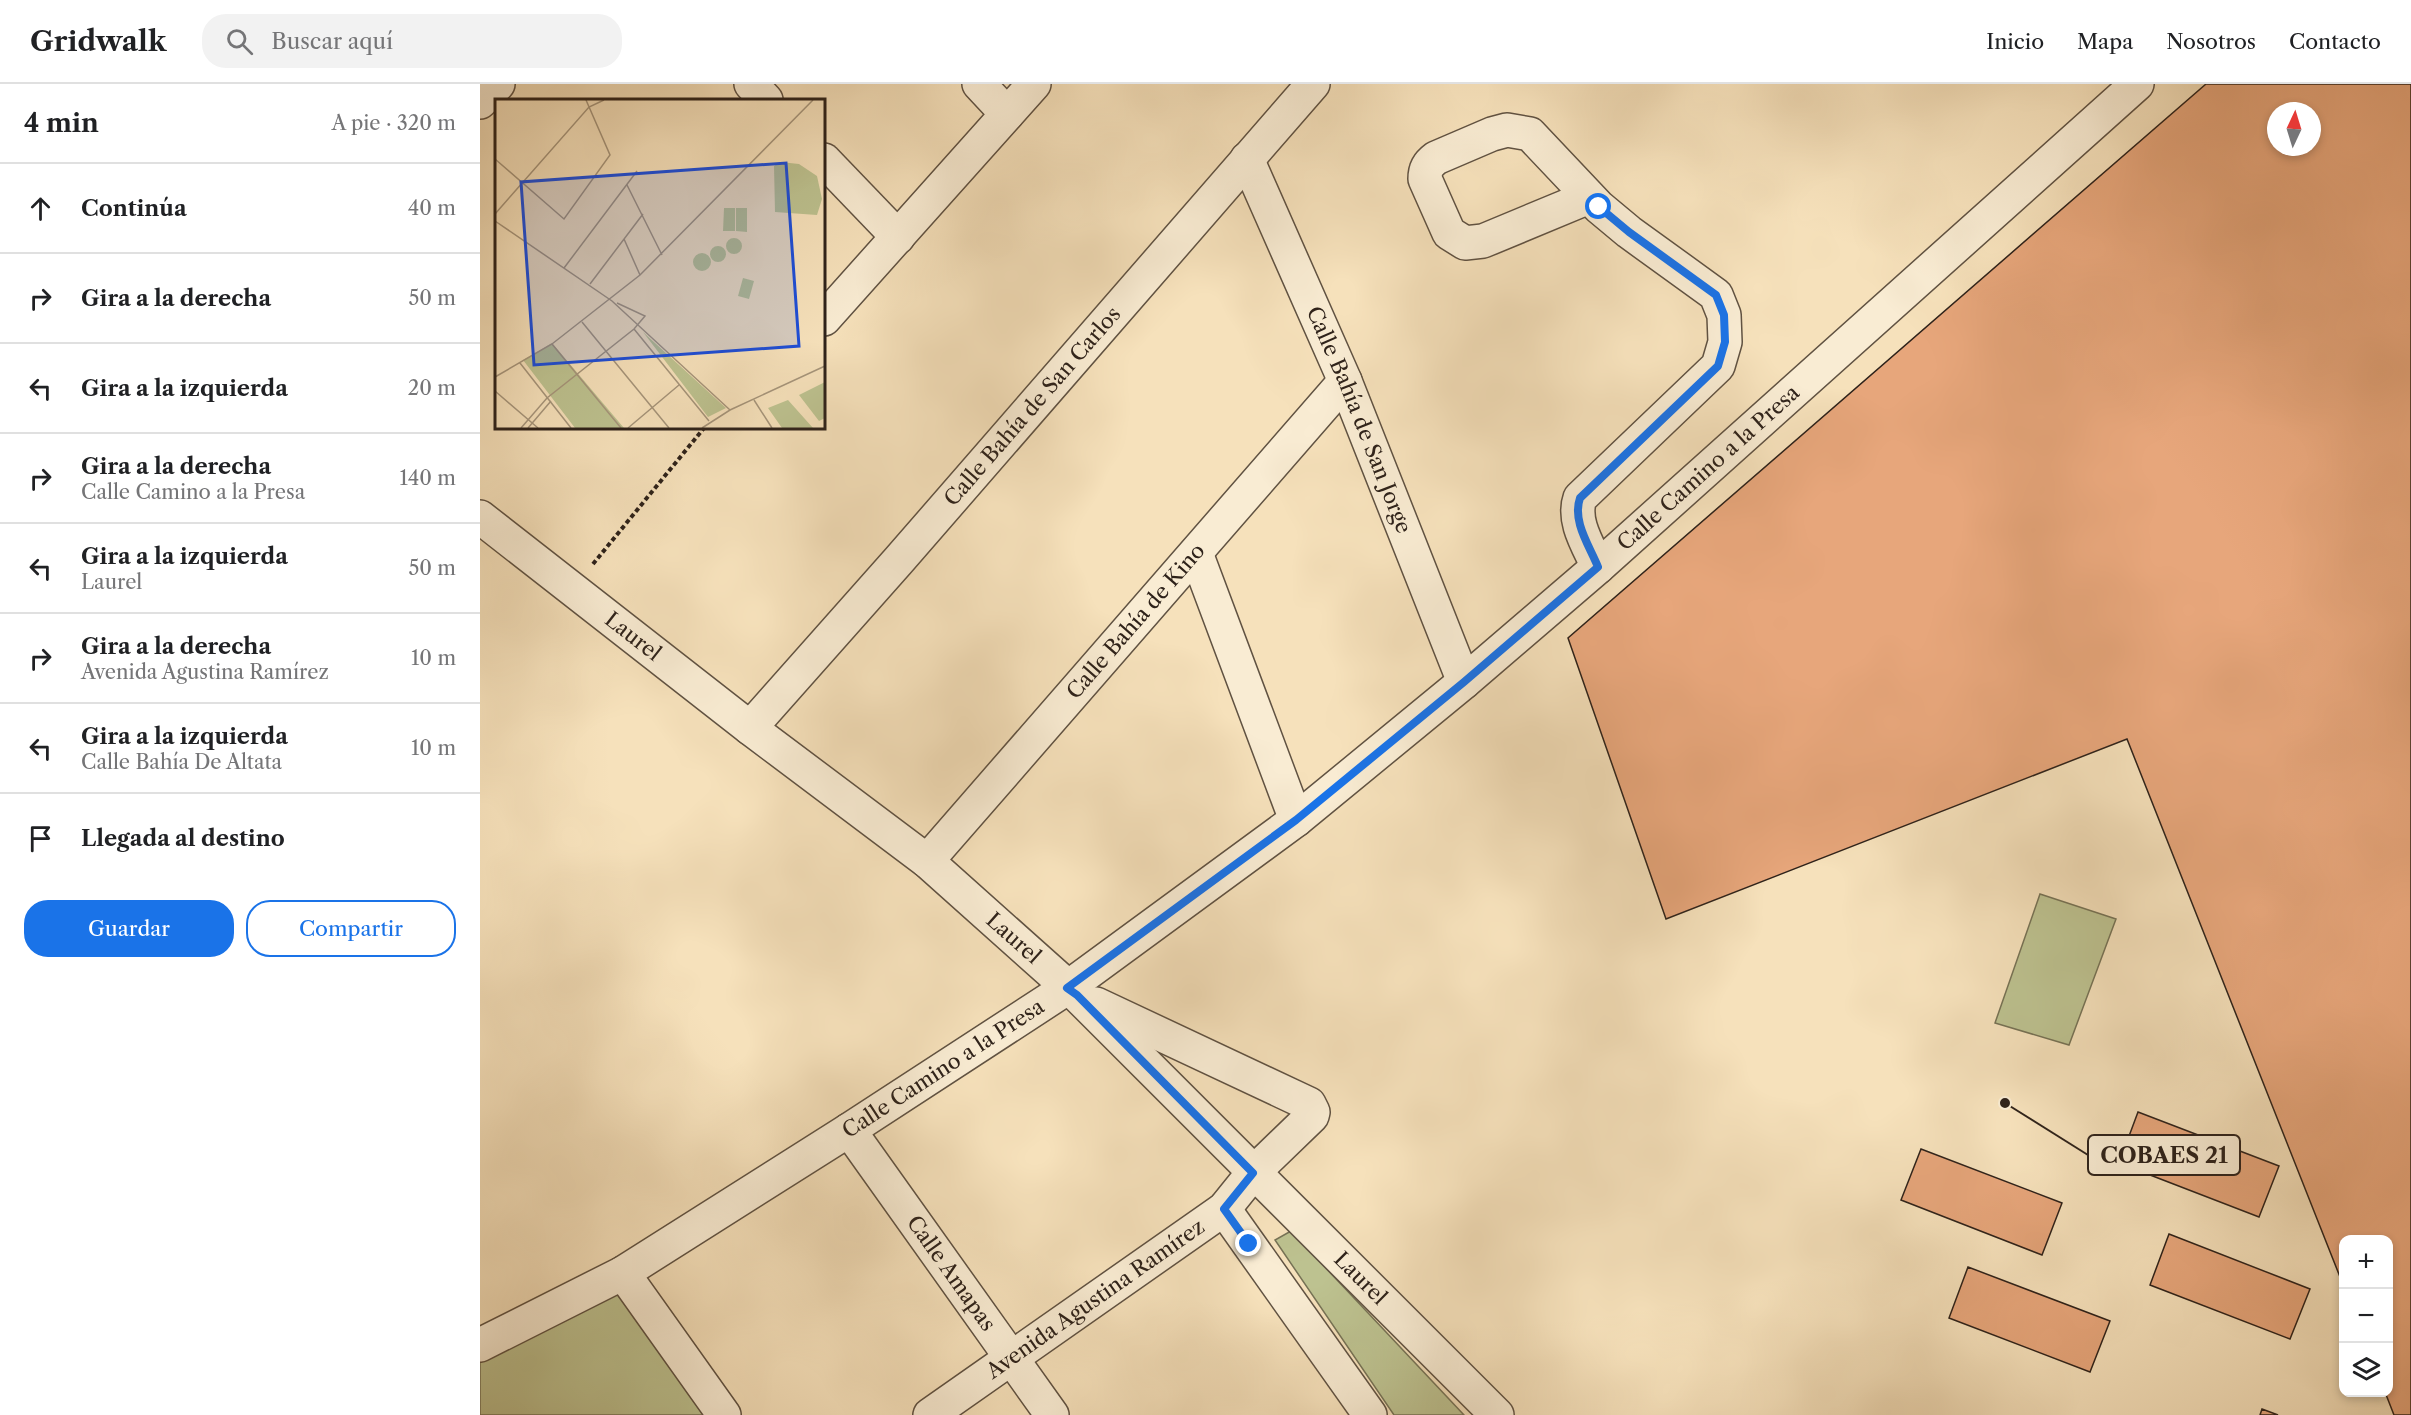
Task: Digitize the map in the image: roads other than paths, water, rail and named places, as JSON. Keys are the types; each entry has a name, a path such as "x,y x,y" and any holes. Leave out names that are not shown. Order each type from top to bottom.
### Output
{"street":[{"path":"750,84 765,99"},
{"path":"979,84 1007,114"},
{"path":"825,318 1034,84"},
{"name":"Calle Bahía de San Carlos","path":"750,728 1313,84"},
{"name":"Calle Camino a la Presa","path":"480,1345 623,1273 1072,992 1296,820 1464,682 1598,567 2137,84"},
{"path":"1589,197 1483,241 1465,243 1449,233 1425,179 1425,172 1430,162 1436,158 1492,134 1507,130 1520,130 1530,134 1589,197 1629,232 1716,295 1724,315 1725,342 1718,366 1580,498 1577,518 1598,567"},
{"name":"Calle Bahía de San Jorge","path":"1247,159 1345,381 1464,682"},
{"path":"825,161 898,237"},
{"name":"Calle Bahía de Kino","path":"927,861 1345,381"},
{"name":"Laurel","path":"480,517 750,728 927,861 1072,992 1497,1415"},
{"path":"1196,553 1296,820"},
{"name":"Avenida Agustina Ramírez","path":"930,1415 1224,1209 1253,1173 1309,1121 1313,1112 1309,1104 1072,992"},
{"name":"Calle Amapas","path":"849,1130 1052,1415"},
{"path":"1224,1209 1370,1415"},
{"path":"623,1273 724,1415"}],"place":[{"name":"COBAES 21","path":"2005,1103"}]}
